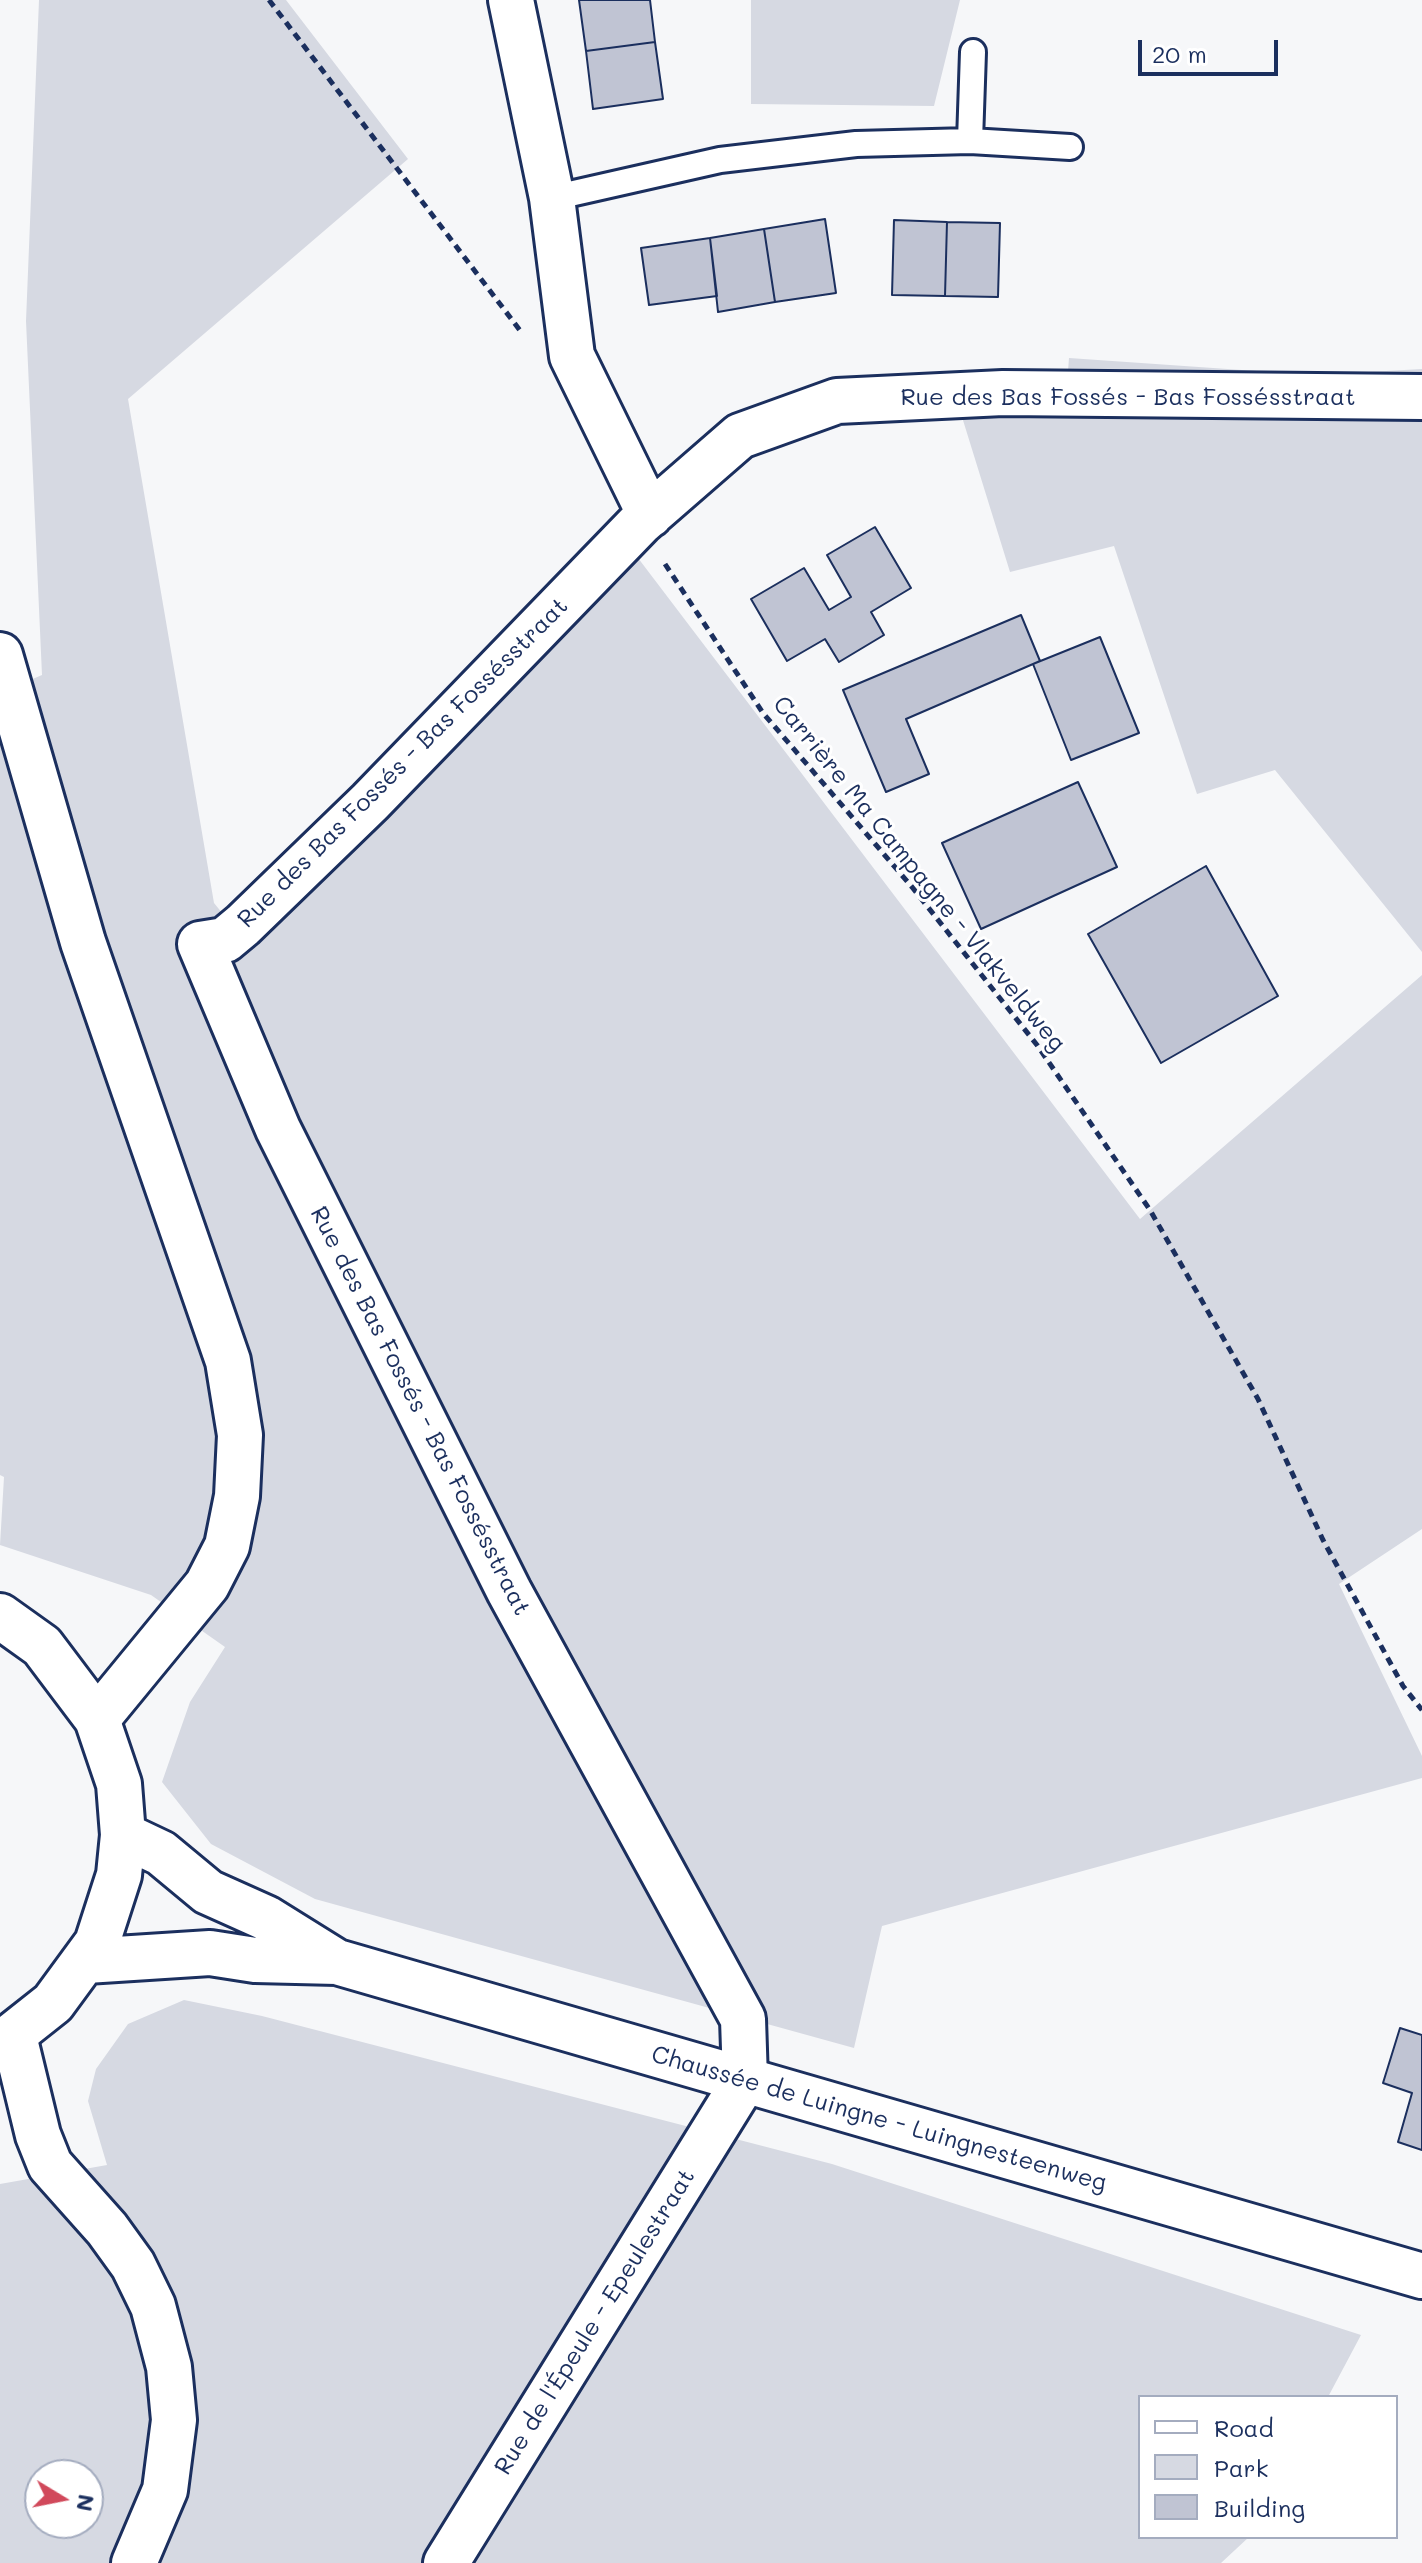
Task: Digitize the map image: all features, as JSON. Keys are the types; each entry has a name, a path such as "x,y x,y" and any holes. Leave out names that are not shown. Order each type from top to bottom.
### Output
{"main road":[{"path":"511,0 552,198 572,356 645,519"},
{"name":"Rue des Bas Fossés - Bas Fossésstraat","path":"745,2080 743,2019 509,1591 278,1129 200,944 225,940 243,925 370,802 645,519 740,436 837,401 1003,393 1422,397"},
{"path":"0,655 83,942 228,1361 240,1435 237,1496 227,1546 207,1585 97,1719"},
{"path":"12,1623 42,1646 73,1683 97,1719 119,1784 123,1835 114,1896 97,1943 53,2003 7,2041 50,2165 107,2229 133,2265 153,2306 169,2367 174,2420 165,2490 134,2563"},
{"name":"Chaussée de Luingne - Luingnesteenweg","path":"123,1835 161,1853 208,1892 266,1918 337,1962"},
{"name":"Chaussée de Luingne - Luingnesteenweg","path":"86,1961 210,1953 255,1960 337,1962 1422,2276"},
{"name":"Rue de l'Épeule - Epeulestraat","path":"446,2563 745,2080"}],"lane":[{"path":"970,141 973,52"},
{"path":"552,198 720,160 856,144 970,141 1070,147"}],"path":[{"path":"269,0 547,367 572,356"},
{"name":"Carrière Ma Campagne - Vlakveldweg","path":"645,519 763,713 912,887 1037,1045 1150,1210 1258,1399 1323,1540 1403,1686 1422,1710"}],"green space":[{"path":"39,0 286,0 408,159 128,399 214,903 249,946 635,554 1140,1219 1422,975 1422,1529 1339,1584 1422,1756 1422,1778 882,1926 854,2048 315,1899 211,1844 162,1782 190,1702 225,1647 151,1595 0,1545 4,1477 0,1475 0,693 42,675 26,321"},
{"path":"751,0 960,0 934,106 751,104"},
{"path":"1069,358 1314,375 1422,369 1422,952 1275,770 1197,794 1114,546 1010,572 962,417 1065,411"},
{"path":"184,2000 262,2016 832,2164 1361,2335 1329,2395 1138,2395 1138,2539 1247,2539 1221,2563 0,2563 0,2184 107,2165 88,2101 96,2069 128,2024"}],"building":[{"path":"579,0 650,0 655,42 586,51"},
{"path":"655,42 663,99 593,109 586,51"},
{"path":"825,219 836,293 775,302 764,229"},
{"path":"894,220 947,222 945,296 892,295"},
{"path":"947,222 1000,223 998,297 945,296"},
{"path":"764,229 775,302 718,312 710,238"},
{"path":"710,238 717,296 649,305 641,248"},
{"path":"875,527 911,588 871,612 884,635 839,662 825,639 787,661 751,599 804,568 829,610 851,597 827,555"},
{"path":"1021,615 1040,661 906,719 929,774 886,792 843,690"},
{"path":"1100,637 1139,733 1071,760 1033,664"},
{"path":"1078,782 1117,867 981,929 942,843"},
{"path":"1206,866 1278,996 1161,1063 1088,934"},
{"path":"1400,2028 1422,2035 1422,2150 1398,2142 1412,2093 1383,2083"}]}
